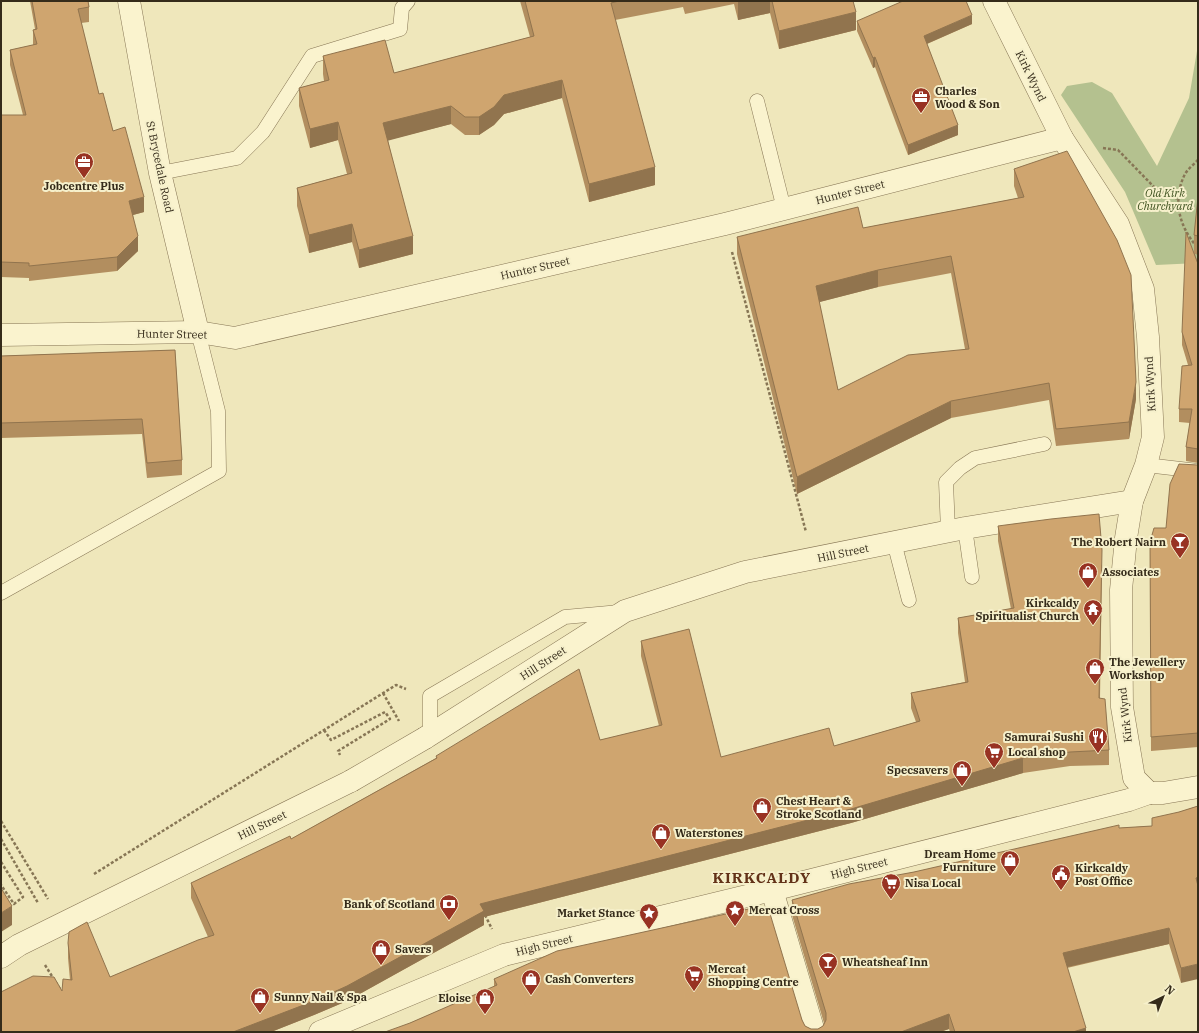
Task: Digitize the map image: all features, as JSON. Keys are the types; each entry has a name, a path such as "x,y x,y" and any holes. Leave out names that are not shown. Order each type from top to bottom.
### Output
{"street":[{"name":"St Brycedale Road","path":"129,1 160,174 198,332"},
{"name":"Kirk Wynd","path":"994,1 1062,138 1118,224 1143,289 1148,337 1153,437 1146,465 1132,501 1126,538 1121,590 1122,706 1134,778 1149,792"},
{"name":"Hunter Street","path":"1,334 198,332 235,338 725,224 1062,138"},
{"name":"Hill Street","path":"1,957 19,945 351,781 428,737 625,611 745,572 957,530 1132,501"},
{"name":"High Street","path":"320,1032 504,955 772,890 1129,800 1149,792 1163,793 1198,787"},
{"path":"772,890 814,1032"}],"lane":[{"path":"160,174 237,158 262,132 312,56 400,29 402,8 408,1"},
{"path":"757,101 784,209"},
{"path":"1,593 219,471 218,411 198,332"},
{"path":"972,577 957,530 946,482 960,468 975,458 1044,444"},
{"path":"1146,465 1198,471"},
{"path":"894,542 909,600"},
{"path":"428,737 430,696 564,617 625,611"}],"path":[{"path":"1099,147 1118,150 1157,190 1178,199"},
{"path":"1198,160 1185,173 1178,199 1179,217 1188,237 1198,248"},
{"path":"725,224 812,559"},
{"path":"89,877 396,685 430,696"},
{"path":"383,693 402,725"},
{"path":"1,821 49,901"},
{"path":"1,839 40,906"},
{"path":"1,862 23,897 14,904 1,885"},
{"path":"484,913 504,955"},
{"path":"19,945 41,958 61,992"}],"green space":[{"name":"Old Kirk Churchyard","path":"1198,45 1198,263 1156,265 1125,192 1061,95 1067,86 1092,82 1112,93 1157,166 1189,98"}],"building":[{"path":"32,1 88,1 89,7 78,9 99,94 103,93 113,131 125,127 144,197 129,201 138,236 117,257 29,266 29,263 1,262 1,115 26,115 10,50 37,44 33,30 37,29"},
{"path":"525,1 619,1 611,3 655,167 589,184 562,80 504,95 494,107 479,117 465,117 451,106 383,123 413,236 359,250 352,224 309,235 297,188 352,173 338,122 310,129 299,88 329,80 323,56 385,40 394,73 534,36"},
{"path":"772,1 853,1 856,12 779,31"},
{"path":"903,1 966,1 972,15 924,36 958,125 908,145 875,57 873,58 857,21"},
{"path":"1067,151 1117,240 1131,275 1136,382 1129,422 1056,429 1049,383 951,401 797,477 737,237 858,207 863,228 1024,197 1014,169","holes":["951,256 969,349 908,355 838,390 816,286 878,270"]},
{"path":"1198,197 1198,236 1194,235"},
{"path":"1186,232 1198,264 1198,449 1186,447 1192,409 1179,409 1182,366 1192,365 1182,332"},
{"path":"175,350 182,460 147,463 142,419 1,423 1,356"},
{"path":"1179,464 1198,465 1198,733 1151,737 1150,542 1154,528 1166,528 1170,484"},
{"path":"1099,514 1102,550 1099,698 1105,699 1109,750 1070,752 1023,758 851,809 480,904 484,911 347,986 314,1001 233,1032 1,1032 1,992 33,976 54,977 62,991 63,979 72,980 68,943 69,932 87,922 110,977 198,940 214,935 191,883 290,836 291,839 437,758 436,756 579,669 600,740 662,725 641,641 689,629 721,757 829,728 834,746 920,721 911,693 968,682 958,618 1014,608 998,526"},
{"path":"1198,806 1198,877 1196,878 1198,886 1198,964 1181,968 1169,928 1063,953 1086,1028 1073,1032 955,1032 949,1014 901,1032 385,1032 410,1023 497,985 494,979 557,951 753,908 754,911 768,907 802,1020 805,1026 811,1029 818,1029 823,1026 826,1020 826,1013 792,900 849,884 914,872 1119,825 1119,828 1152,826 1152,818"},
{"path":"1,888 12,906 1,913"}],"place":[{"name":"Charles Wood & Son","path":"921,114"},
{"name":"Jobcentre Plus","path":"84,179"},
{"name":"The Robert Nairn","path":"1180,559"},
{"name":"Associates","path":"1088,589"},
{"name":"Kirkcaldy Spiritualist Church","path":"1093,626"},
{"name":"The Jewellery Workshop","path":"1095,685"},
{"name":"Samurai Sushi","path":"1098,754"},
{"name":"Local shop","path":"994,769"},
{"name":"Specsavers","path":"962,787"},
{"name":"Chest Heart & Stroke Scotland","path":"762,824"},
{"name":"Waterstones","path":"661,850"},
{"name":"Dream Home Furniture","path":"1010,877"},
{"name":"Kirkcaldy Post Office","path":"1061,891"},
{"name":"Nisa Local","path":"891,900"},
{"name":"Bank of Scotland","path":"449,921"},
{"name":"Mercat Cross","path":"735,927"},
{"name":"Market Stance","path":"649,930"},
{"name":"Savers","path":"381,966"},
{"name":"Wheatsheaf Inn","path":"828,979"},
{"name":"Mercat Shopping Centre","path":"694,992"},
{"name":"Cash Converters","path":"531,996"},
{"name":"Sunny Nail & Spa","path":"260,1014"},
{"name":"Eloise","path":"485,1015"}],"district":[{"name":"KIRKCALDY","path":"762,877"}]}
